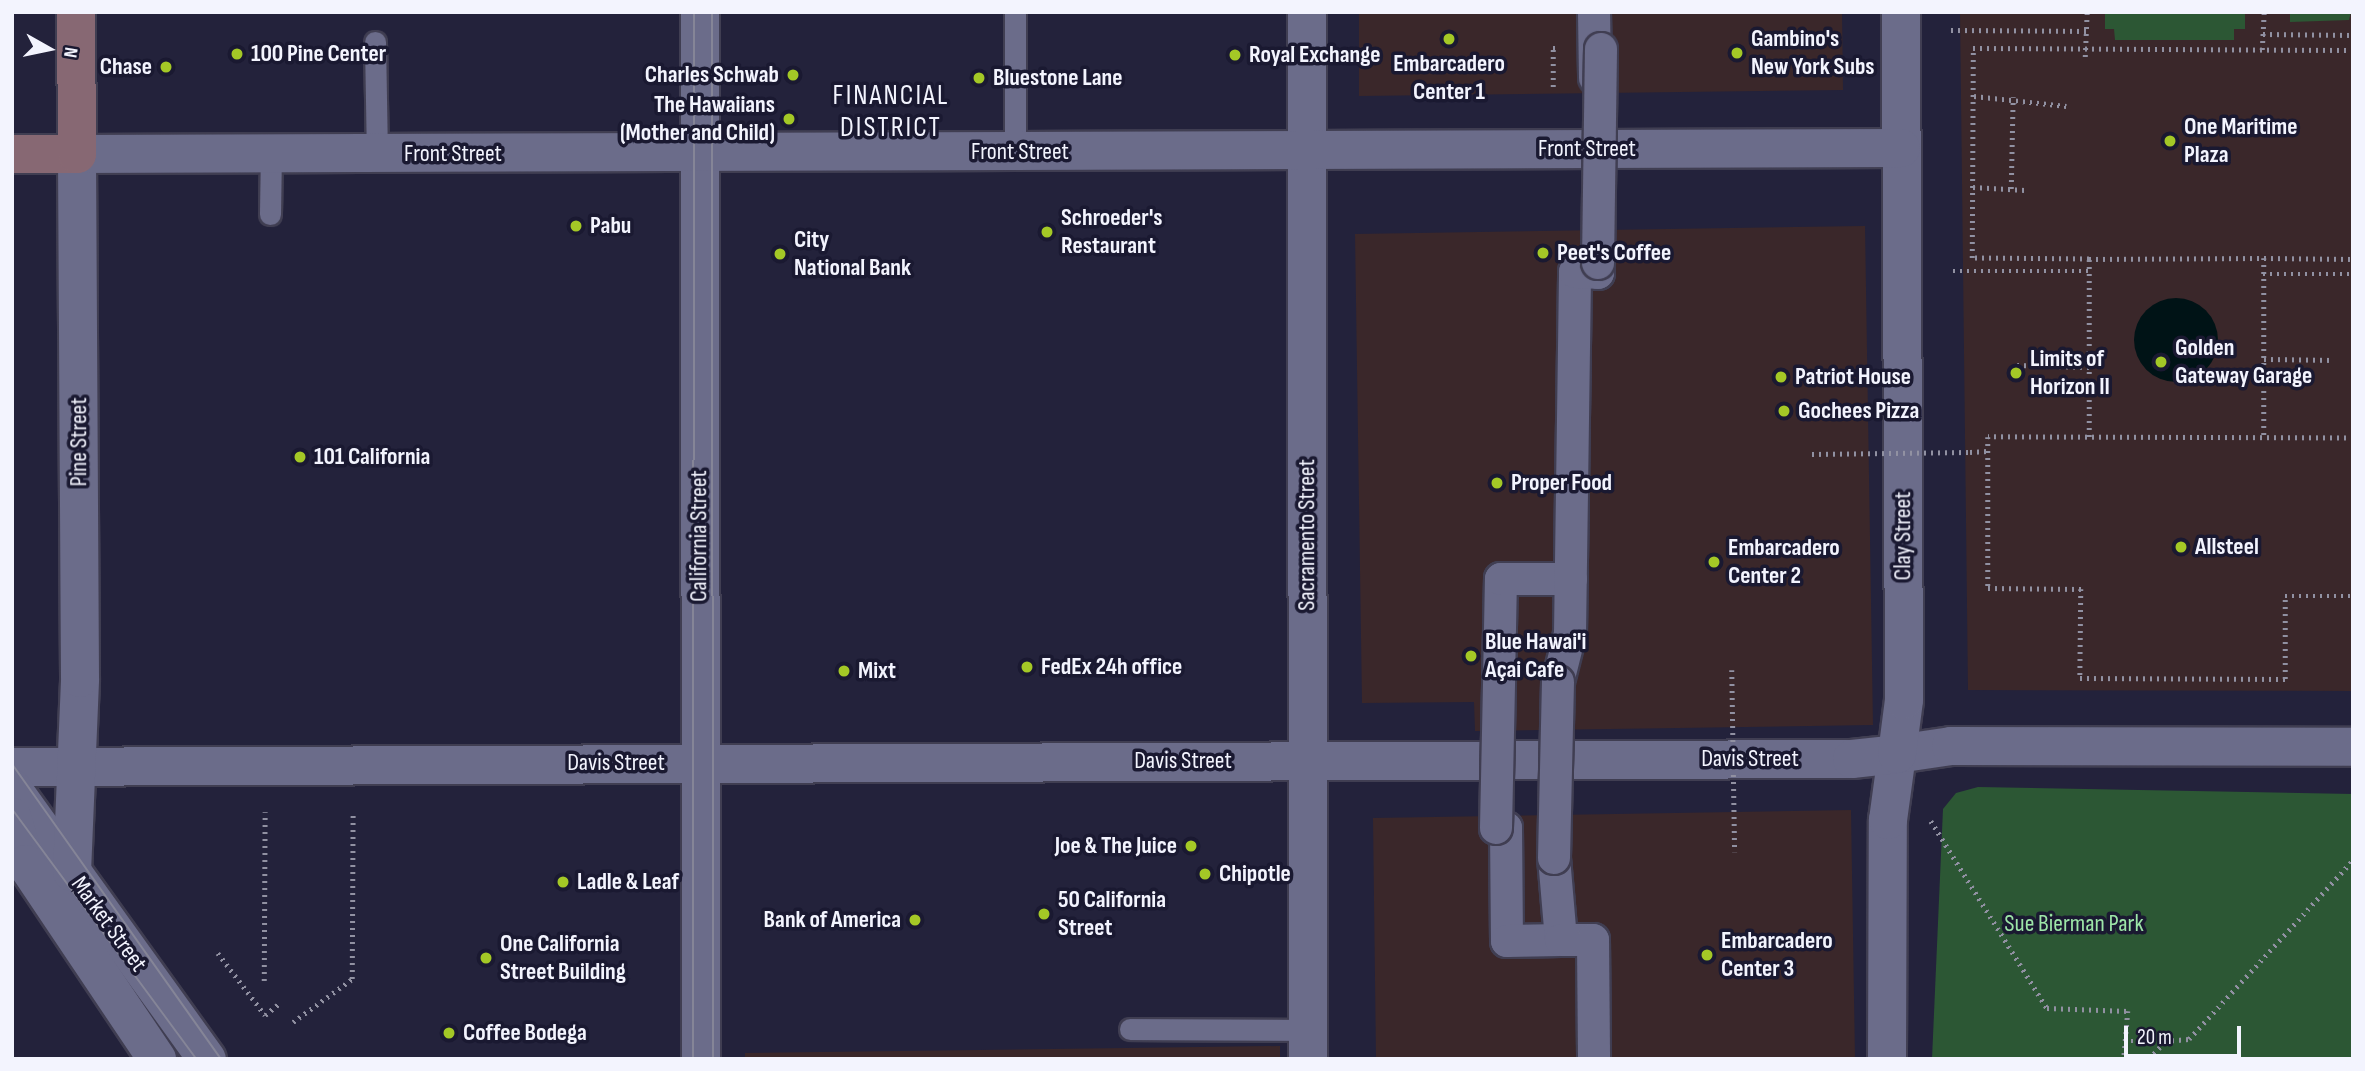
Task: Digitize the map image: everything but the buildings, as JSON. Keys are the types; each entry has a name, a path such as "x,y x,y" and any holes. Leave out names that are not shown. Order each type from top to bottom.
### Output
{"main road":[{"name":"Pine Street","path":"76,12 77,154"},
{"name":"Front Street","path":"12,154 77,154"}],"street":[{"name":"California Street","path":"699,12 701,1059"},
{"name":"Sacramento Street","path":"1307,12 1308,1044"},
{"path":"1594,12 1595,86"},
{"path":"1560,940 1554,858 1558,682 1570,634 1575,272 1598,273 1600,12"},
{"name":"Clay Street","path":"1887,1059 1888,820 1904,700 1901,12"},
{"name":"Front Street","path":"77,154 1901,148"},
{"name":"Pine Street","path":"72,872 75,766 77,154"},
{"path":"1571,579 1501,579 1496,828 1506,828 1507,941 1593,940 1594,1059"},
{"name":"Davis Street","path":"12,767 1308,761 1897,754 1951,746 2353,747"},
{"name":"Market Street","path":"12,789 207,1059"},
{"name":"Market Street","path":"12,817 26,864 157,1059"}],"lane":[{"path":"1015,12 1015,152"},
{"path":"375,42 376,153"},
{"path":"270,214 271,153"},
{"path":"1130,1029 1308,1044"}],"path":[{"path":"2085,57 2087,12"},
{"path":"2262,50 2264,12"},
{"path":"1951,30 2087,31"},
{"path":"2263,34 2353,35"},
{"path":"2353,50 1973,48 1972,258 2353,259"},
{"path":"1973,96 2013,97 2066,106"},
{"path":"2011,189 2013,97"},
{"path":"1973,187 2025,190"},
{"path":"2084,251 2089,259 2089,437"},
{"path":"2264,258 2264,438"},
{"path":"1953,271 2088,271"},
{"path":"2263,274 2353,274"},
{"path":"2264,359 2334,360"},
{"path":"2017,365 2089,367"},
{"path":"2353,438 1988,437 1988,588 2081,589 2080,678 2285,679 2285,596 2353,596"},
{"path":"1812,454 1988,451"},
{"path":"1732,670 1735,852"},
{"path":"264,981 265,812"},
{"path":"293,1022 352,979 353,812"},
{"path":"1931,821 2047,1009 2128,1011 2124,1059"},
{"path":"2124,1041 2189,1039 2353,860"},
{"path":"218,953 265,1015 280,1003"},
{"path":"2149,1059 2165,1041"}],"shaded area":[{"name":"Embarcadero Center 1","path":"1359,12 1842,12 1843,90 1359,96"},
{"name":"Golden Gateway Garage","path":"1960,12 2353,12 2353,691 1968,690"},
{"name":"Embarcadero Center 2","path":"1865,226 1873,725 1475,731 1474,702 1362,703 1355,234"},
{"path":"2176,298 2192,301 2211,317 2218,340 2215,356 2199,375 2176,382 2160,379 2141,363 2134,340 2137,324 2153,305"},
{"name":"Embarcadero Center 3","path":"1851,810 1855,1059 1376,1059 1373,818"},
{"path":"1280,1046 1280,1059 745,1059 745,1053"}],"green space":[{"path":"2105,12 2245,12 2245,29 2234,29 2234,40 2115,40 2114,29 2105,29"},
{"path":"2290,12 2351,12 2349,20 2290,22"},
{"name":"Sue Bierman Park","path":"1978,787 2353,794 2353,1059 1932,1059 1943,809 1956,793"}],"tram line":[{"path":"693,1059 694,12"},
{"path":"712,12 713,1059"},
{"path":"12,764 221,1059"},
{"path":"12,809 196,1059"}],"place":[{"name":"Embarcadero Center 1","path":"1449,39"},
{"name":"Gambino's New York Subs","path":"1737,53"},
{"name":"100 Pine Center","path":"237,54"},
{"name":"Royal Exchange","path":"1235,55"},
{"name":"Chase","path":"166,67"},
{"name":"Charles Schwab","path":"793,75"},
{"name":"Bluestone Lane","path":"979,78"},
{"name":"The Hawaiians (Mother and Child)","path":"789,119"},
{"name":"One Maritime Plaza","path":"2170,141"},
{"name":"Pabu","path":"576,226"},
{"name":"Schroeder's Restaurant","path":"1047,232"},
{"name":"Peet's Coffee","path":"1543,253"},
{"name":"City National Bank","path":"780,254"},
{"name":"Golden Gateway Garage","path":"2161,362"},
{"name":"Limits of Horizon II","path":"2016,373"},
{"name":"Patriot House","path":"1781,377"},
{"name":"Gochees Pizza","path":"1784,411"},
{"name":"101 California","path":"300,457"},
{"name":"Proper Food","path":"1497,483"},
{"name":"Allsteel","path":"2181,547"},
{"name":"Embarcadero Center 2","path":"1714,562"},
{"name":"Blue Hawai'i Açai Cafe","path":"1471,656"},
{"name":"FedEx 24h office","path":"1027,667"},
{"name":"Mixt","path":"844,671"},
{"name":"Joe & The Juice","path":"1191,846"},
{"name":"Chipotle","path":"1205,874"},
{"name":"Ladle & Leaf","path":"563,882"},
{"name":"50 California Street","path":"1044,914"},
{"name":"Bank of America","path":"915,920"},
{"name":"Embarcadero Center 3","path":"1707,955"},
{"name":"One California Street Building","path":"486,958"},
{"name":"Coffee Bodega","path":"449,1033"}],"district":[{"name":"FINANCIAL DISTRICT","path":"891,112"}]}
